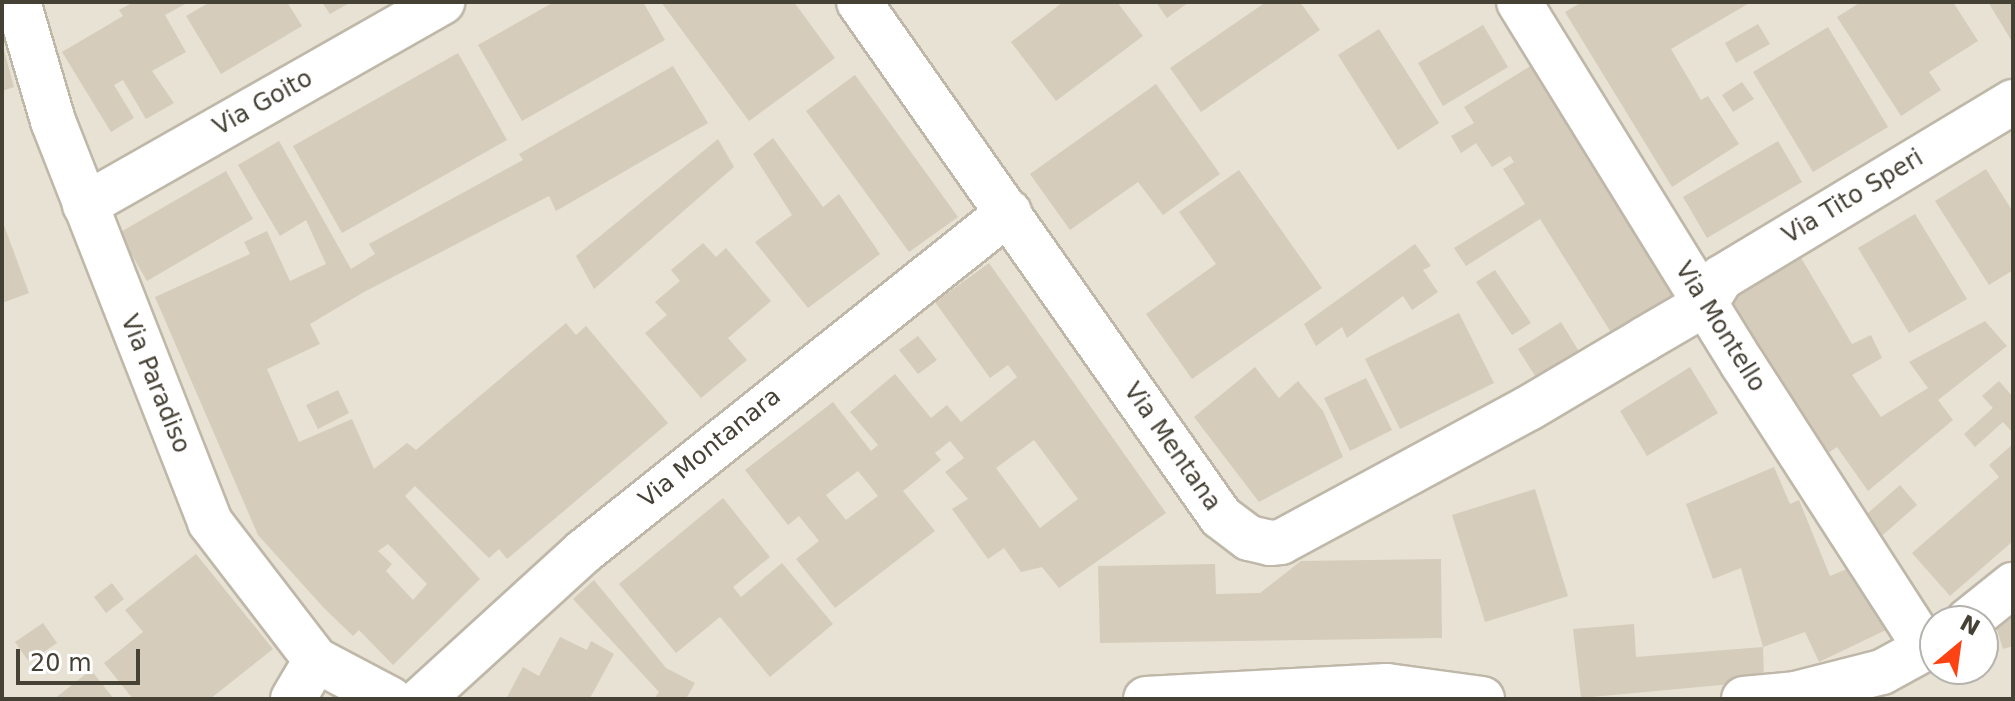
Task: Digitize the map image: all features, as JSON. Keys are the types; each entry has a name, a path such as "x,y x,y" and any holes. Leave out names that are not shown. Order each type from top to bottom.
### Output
{"street":[{"name":"Via Paradiso","path":"18,2 53,121 210,522 316,660 390,699"},
{"name":"Via Goito","path":"85,205 442,2"},
{"name":"Via Mentana","path":"859,2 1221,517 1258,542 1281,542 1529,408 1705,304"},
{"name":"Via Montello","path":"1519,2 1705,304 1919,628"},
{"name":"Via Tito Speri","path":"1705,304 1721,278 2013,102"},
{"name":"Via Montanara","path":"422,699 641,504 1009,212"},
{"path":"1988,605 2013,585"},
{"path":"1744,699 1855,680 1919,651"},
{"path":"293,699 316,660"},
{"path":"1146,699 1387,686 1482,699"}],"shaded area":[{"path":"2,2 2013,2 2013,699 2,699"}],"building":[{"path":"134,2 189,2 165,15 186,52 152,71 174,103 146,119 123,80 114,85 134,118 111,132 62,52 123,16 119,10"},
{"path":"210,2 287,2 302,26 221,74 186,16"},
{"path":"322,2 351,2 330,14"},
{"path":"554,2 643,2 665,40 522,121 478,45"},
{"path":"661,2 794,2 835,58 749,121"},
{"path":"1063,2 1117,2 1143,36 1056,101 1011,42"},
{"path":"1156,2 1189,2 1167,18"},
{"path":"1266,2 1300,2 1320,30 1201,112 1170,68"},
{"path":"1582,2 1751,2 1671,49 1701,100 1708,96 1739,144 1672,187 1565,12"},
{"path":"1861,2 1953,2 1978,41 1929,72 1941,90 1901,116 1837,17"},
{"path":"1988,2 2013,2 2013,43"},
{"path":"1758,24 1770,44 1736,63 1725,43"},
{"path":"1483,25 1508,67 1443,106 1418,63"},
{"path":"1828,27 1888,127 1813,172 1753,72"},
{"path":"1379,29 1439,123 1398,150 1338,55"},
{"path":"2,43 14,87 2,91"},
{"path":"458,53 507,140 342,233 293,146"},
{"path":"1532,65 1674,295 1612,334 1540,219 1466,266 1454,248 1525,204 1503,169 1514,162 1510,156 1492,167 1476,143 1461,153 1451,136 1474,123 1464,107"},
{"path":"673,66 708,123 556,211 549,196 364,292 310,324 320,344 267,369 299,442 352,419 374,469 407,443 416,450 566,323 576,335 586,326 668,423 507,559 499,549 489,558 415,486 405,496 480,579 393,665 359,630 353,636 258,535 155,297 250,254 244,242 267,231 290,281 326,264 306,220 280,236 238,165 279,141 351,269 375,254 369,244 523,160 519,154","holes":["388,544 427,584 413,600 386,571 392,564 378,551"]},
{"path":"855,75 958,217 909,252 806,111"},
{"path":"1742,82 1754,99 1733,112 1722,95"},
{"path":"1156,84 1220,174 1163,215 1138,182 1070,230 1030,174"},
{"path":"773,138 823,207 839,194 880,254 808,308 755,242 792,215 753,154"},
{"path":"718,139 734,167 594,289 576,256"},
{"path":"1778,141 1802,182 1707,238 1683,197"},
{"path":"1986,169 2013,212 2013,270 1989,285 1935,201"},
{"path":"1239,170 1322,288 1192,379 1146,314 1216,264 1179,212"},
{"path":"226,171 253,219 147,281 119,233"},
{"path":"1915,214 1967,299 1909,333 1858,248"},
{"path":"2,220 29,293 2,303"},
{"path":"703,243 716,257 726,248 771,301 728,338 747,360 701,398 645,333 667,315 655,302 680,281 671,270"},
{"path":"1415,244 1431,266 1423,270 1438,292 1412,310 1403,296 1347,338 1342,327 1316,346 1304,324"},
{"path":"1800,256 1852,344 1871,335 1882,358 1852,375 1881,417 1928,388 1909,362 1985,321 2007,346 1938,400 1953,420 1868,491 1837,447 1822,457 1776,388 1783,385 1730,297"},
{"path":"989,263 1166,513 1059,588 1042,567 1021,572 1004,548 988,559 952,509 968,499 945,472 964,458 950,441 935,453 941,460 903,491 935,531 835,608 796,559 819,541 799,516 788,525 745,470 833,402 871,451 878,445 850,412 895,374 931,418 947,405 961,422 1017,377 1008,365 990,378 935,302","holes":["1034,440 1078,499 1040,528 996,468","858,471 878,496 846,520 826,495"]},
{"path":"1495,270 1531,323 1512,335 1476,282"},
{"path":"1459,313 1494,383 1400,429 1365,359"},
{"path":"1561,322 1580,353 1537,379 1518,349"},
{"path":"918,336 937,360 918,374 899,350"},
{"path":"1255,367 1279,398 1298,381 1323,411 1343,457 1259,502 1194,417"},
{"path":"1690,367 1718,413 1647,456 1620,411"},
{"path":"1366,378 1392,430 1350,451 1324,398"},
{"path":"1999,381 2013,397 2013,433 2003,422 1975,447 1964,434 1993,408 1982,396"},
{"path":"338,390 349,413 318,429 306,405"},
{"path":"2013,444 2013,541 1950,596 1912,553 1999,477 1989,465"},
{"path":"1774,467 1790,504 1799,500 1830,576 1852,567 1888,629 1819,662 1805,632 1763,647 1741,568 1713,579 1686,504"},
{"path":"1900,485 1917,505 1877,540 1860,520"},
{"path":"1535,489 1568,596 1485,622 1452,515"},
{"path":"723,498 770,557 733,587 741,597 782,563 833,624 770,677 720,617 676,653 619,584"},
{"path":"196,554 273,649 210,699 133,699 104,663 143,632 125,610"},
{"path":"1441,559 1442,638 1100,643 1098,566 1215,564 1216,594 1260,593 1301,561"},
{"path":"594,580 666,668 695,683 686,699 654,699 659,692 573,599"},
{"path":"112,583 124,599 106,613 94,597"},
{"path":"2013,607 2013,646 2003,649 1999,620"},
{"path":"43,623 57,643 29,662 15,642"},
{"path":"1634,624 1636,657 1763,647 1764,681 1581,698 1573,629"},
{"path":"560,637 587,650 591,641 614,654 590,698 506,699 523,667 539,676"},
{"path":"91,670 114,699 54,699"}]}
